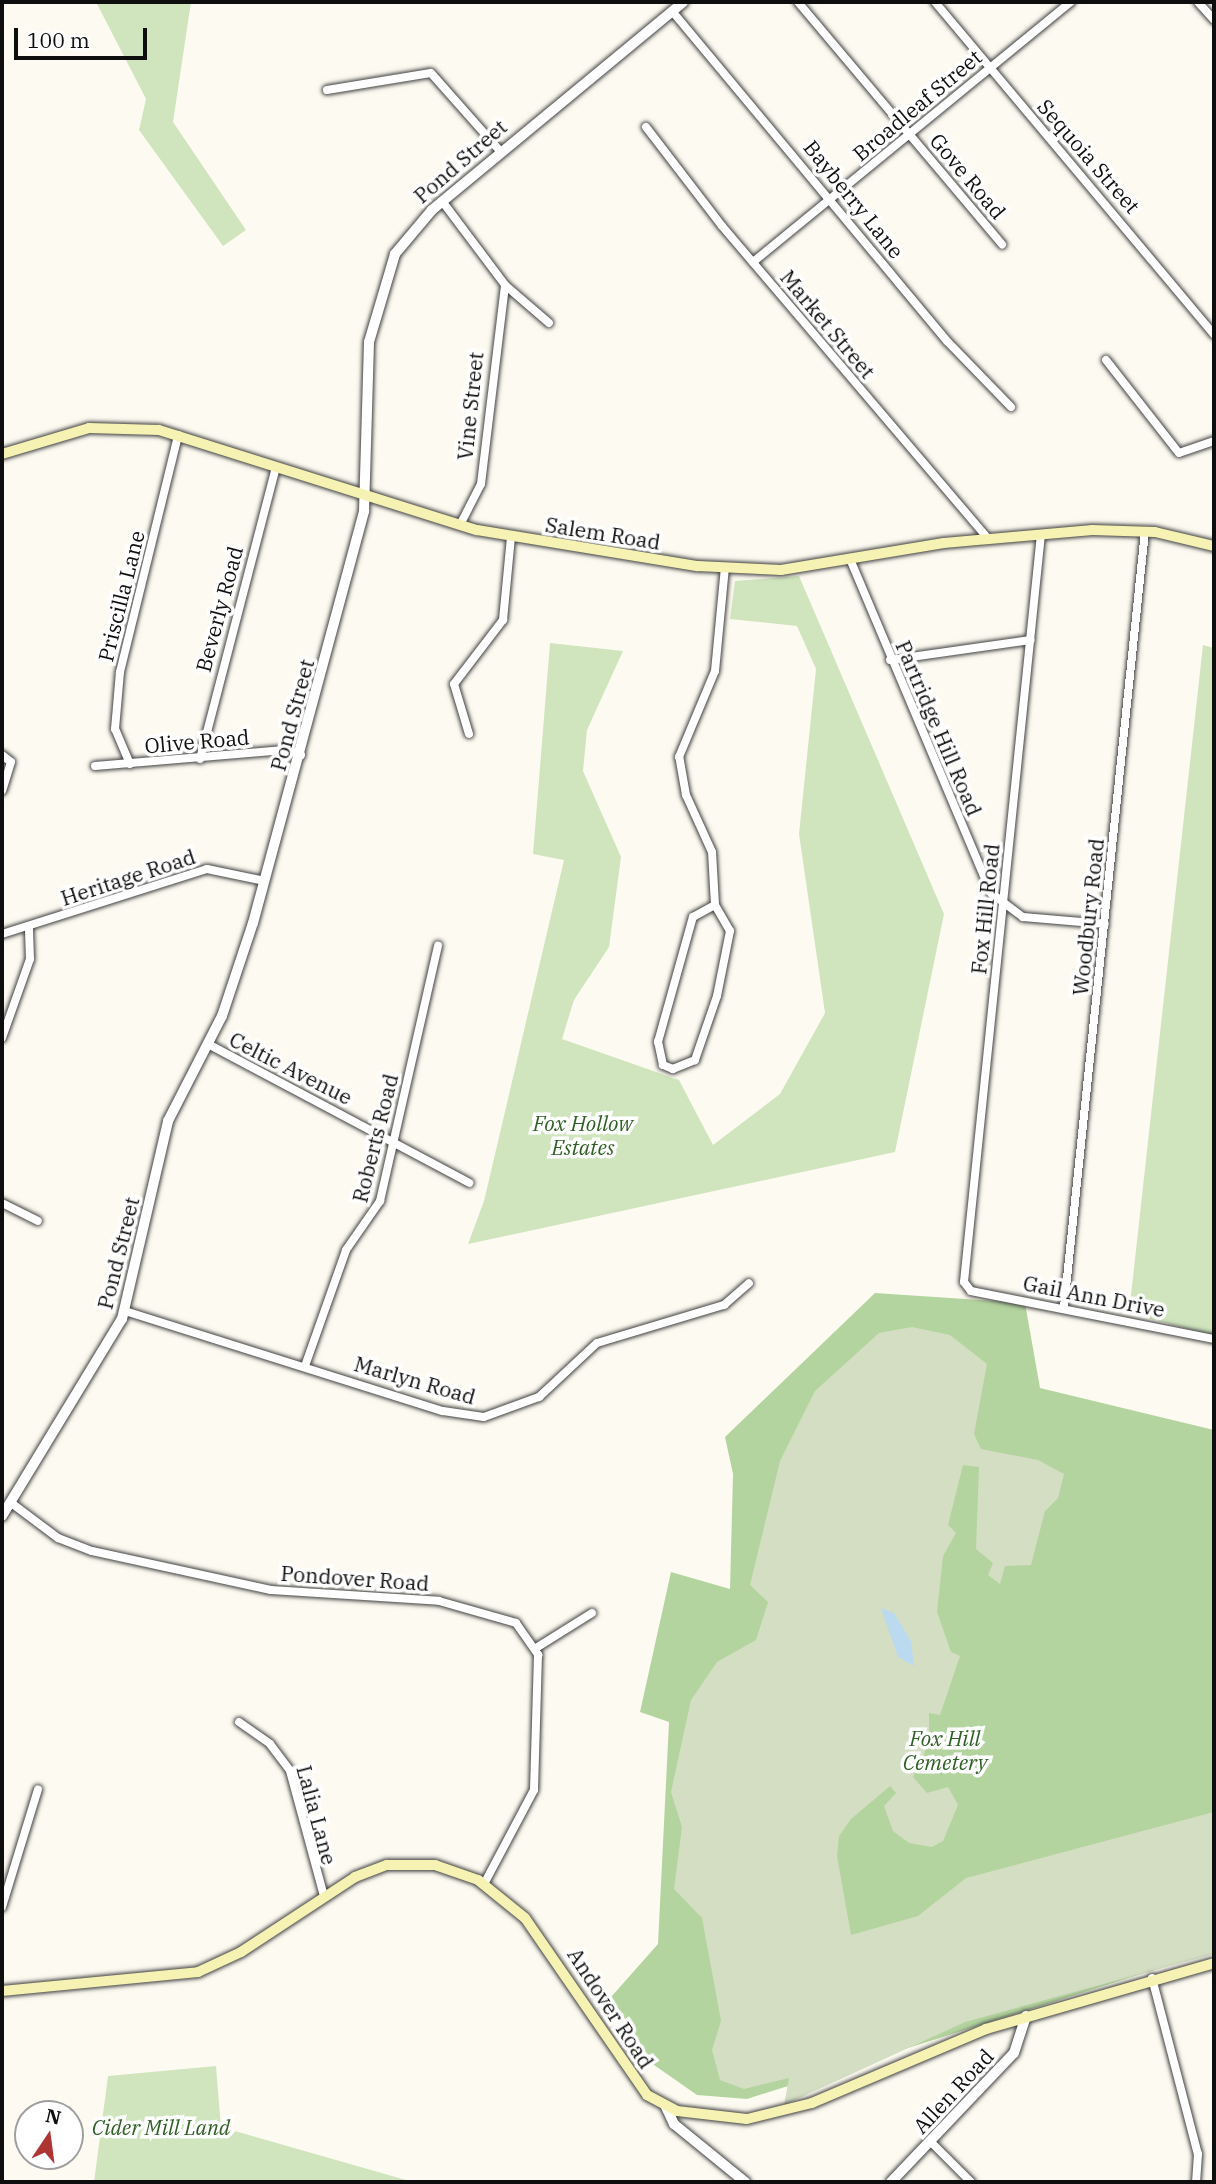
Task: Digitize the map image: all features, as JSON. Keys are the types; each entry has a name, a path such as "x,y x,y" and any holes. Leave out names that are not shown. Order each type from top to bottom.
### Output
{"main road":[{"name":"Salem Road","path":"2,453 89,428 178,435 364,497 460,525 511,537 725,568 781,570 988,539 1041,534 1145,531 1214,546"},
{"name":"Andover Road","path":"2,1991 198,1972 242,1952 363,1873 398,1864 445,1867 484,1884 534,1929 633,2078 666,2107"},
{"path":"666,2107 729,2119 782,2113 1026,2016 1152,1978 1214,1963"}],"street":[{"name":"Pond Street","path":"2,1516 96,1370 125,1311 168,1121 208,1044 265,881 302,755 364,497 365,394 376,303 395,254 442,201 683,2"},
{"name":"Gove Road","path":"798,2 1002,244"},
{"name":"Sequoia Street","path":"936,2 992,64 1214,335"},
{"name":"Broadleaf Street","path":"753,261 1071,2"},
{"path":"1198,2 1214,20"},
{"name":"Bayberry Lane","path":"673,11 954,349 1011,407"},
{"path":"327,90 431,73 500,152"},
{"name":"Market Street","path":"646,127 753,261 988,539"},
{"path":"442,201 505,285 549,323"},
{"name":"Vine Street","path":"460,525 481,484 505,285"},
{"path":"1106,360 1180,453 1214,441"},
{"name":"Priscilla Lane","path":"131,764 115,729 120,672 178,435"},
{"name":"Beverly Road","path":"200,759 276,468"},
{"name":"Woodbury Road","path":"1064,1307 1145,531"},
{"name":"Fox Hill Road","path":"967,1288 1041,534"},
{"path":"469,734 454,684 503,620 511,537"},
{"name":"Partridge Hill Road","path":"850,559 890,660 1003,907"},
{"path":"715,905 693,918 658,1042 663,1065 673,1069 695,1060 718,996 730,931 715,905 714,859 686,795 679,757 715,671 725,568"},
{"path":"890,660 1031,640"},
{"name":"Olive Road","path":"95,766 286,750 302,755"},
{"path":"2,755 11,762 2,791"},
{"name":"Heritage Road","path":"2,934 206,869 265,881"},
{"path":"1003,907 1045,921 1105,924"},
{"path":"2,1038 30,958 29,927"},
{"name":"Roberts Road","path":"305,1366 346,1250 380,1201 438,946"},
{"name":"Celtic Avenue","path":"208,1044 395,1140 469,1182"},
{"path":"2,1203 38,1221"},
{"name":"Marlyn Road","path":"125,1311 443,1411 493,1416 539,1397 597,1343 724,1305 749,1283"},
{"name":"Gail Ann Drive","path":"967,1288 1214,1339"},
{"name":"Pondover Road","path":"10,1502 82,1549 271,1590 375,1592 481,1609 516,1623 536,1648"},
{"path":"484,1884 533,1797 536,1648 592,1613"},
{"name":"Lalia Lane","path":"239,1722 270,1744 290,1771 324,1896"},
{"path":"2,1908 38,1789"},
{"path":"1152,1978 1198,2154 1196,2182"},
{"name":"Allen Road","path":"891,2182 1014,2053 1026,2016"},
{"path":"666,2107 674,2124 745,2182"},
{"path":"931,2142 971,2182"}],"green space":[{"path":"96,2 191,2 173,122 246,230 223,246 139,130 146,99"},
{"name":"Fox Hollow Estates","path":"799,576 944,914 895,1152 468,1244 484,1201 564,860 533,854 550,643 623,651 587,730 583,771 621,857 609,947 574,1000 562,1039 679,1080 713,1145 780,1094 825,1013 799,834 816,669 797,626 730,619 735,581"},
{"path":"1203,645 1214,648 1214,1336 1129,1313"},
{"name":"Fox Hill Cemetery","path":"875,1293 1025,1303 1040,1388 1214,1430 1214,1951 747,2099 697,2095 654,2065 611,1997 658,1944 669,1722 640,1712 671,1572 730,1589 733,1474 725,1437"},
{"path":"912,1327 950,1335 987,1364 974,1434 981,1449 1038,1460 1064,1474 1058,1498 1045,1511 1031,1565 1005,1566 1000,1584 988,1575 993,1563 976,1549 979,1467 963,1465 948,1525 956,1533 943,1556 937,1612 951,1652 960,1656 940,1715 929,1713 929,1743 913,1777 927,1793 948,1787 958,1805 943,1841 932,1847 909,1843 893,1831 884,1806 896,1793 890,1786 851,1819 839,1836 837,1856 851,1935 918,1916 966,1878 1214,1812 1214,1954 965,2022 784,2105 789,2078 744,2089 720,2080 712,2050 721,2021 702,1918 674,1889 682,1827 671,1792 691,1700 717,1662 756,1640 768,1602 750,1585 780,1461 815,1391 879,1333"},
{"name":"Cider Mill Land","path":"216,2066 221,2127 413,2182 94,2182 108,2076"}],"water":[{"path":"881,1608 894,1613 911,1641 914,1666 898,1657"}]}
